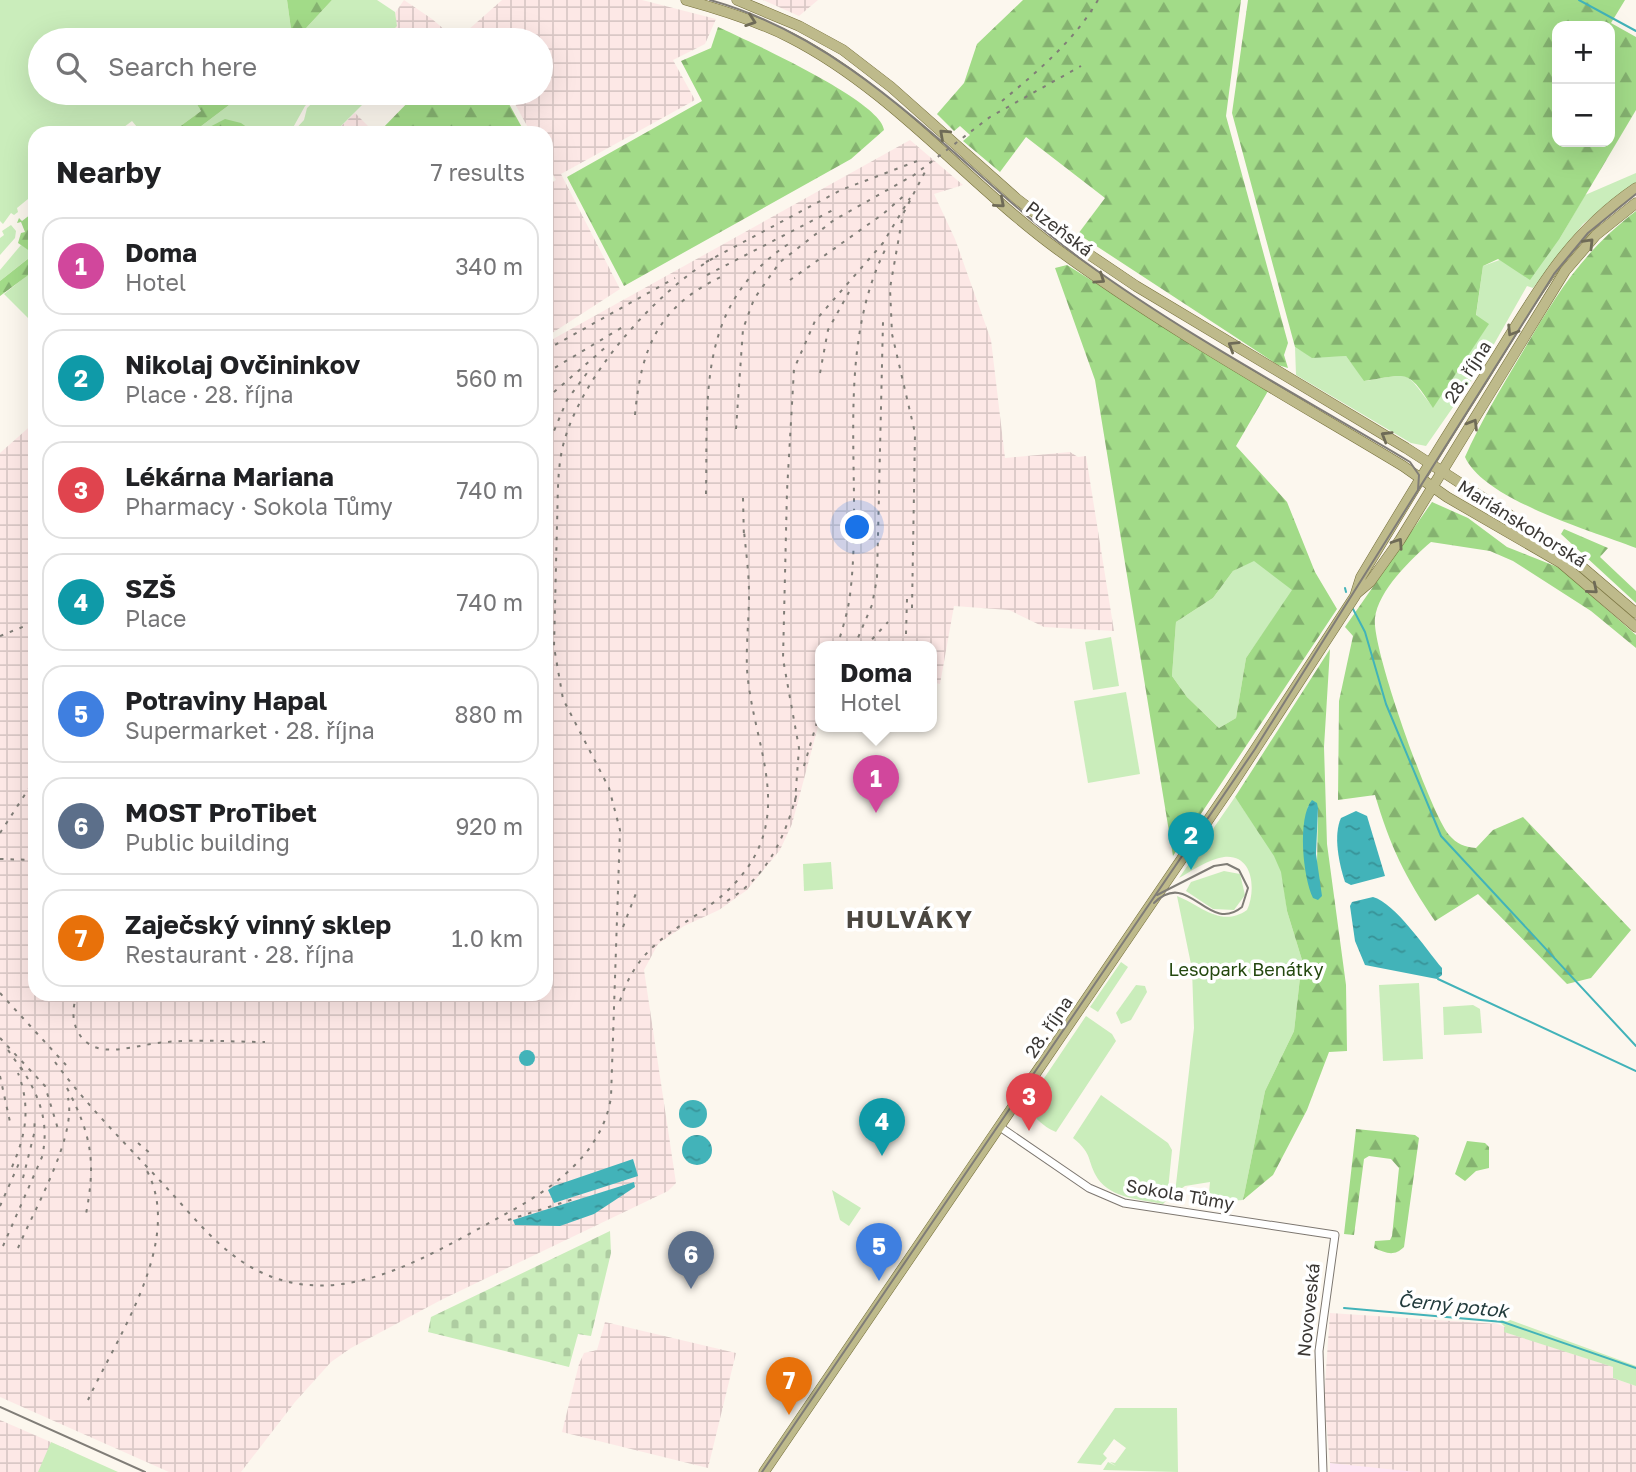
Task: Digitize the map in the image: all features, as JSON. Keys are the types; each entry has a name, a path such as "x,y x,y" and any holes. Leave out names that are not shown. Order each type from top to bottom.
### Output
{"main road":[{"name":"Plzeňská","path":"687,0 765,25 834,63 881,98 1007,209 1080,266 1421,479"},
{"name":"Plzeňská","path":"737,0 789,21 843,50 891,87 1017,199 1090,255 1182,315 1406,448 1443,473"},
{"name":"28. října","path":"764,1472 1250,759 1347,608 1361,577 1429,464 1558,260 1593,221 1636,188"},
{"name":"28. října","path":"1354,596 1377,573 1454,456 1561,276 1596,235 1636,203"},
{"path":"1454,456 1453,469 1463,486"},
{"name":"Mariánskohorská","path":"1443,473 1560,549 1636,613"},
{"name":"Mariánskohorská","path":"1421,479 1568,568 1636,627"}],"street":[{"name":"Sokola Tůmy","path":"1000,1127 1089,1188 1124,1203 1335,1235"},
{"name":"Novoveská","path":"1323,1472 1319,1351 1335,1235"}],"shaded area":[{"path":"404,0 443,28 395,28 397,26 395,13"},
{"path":"502,0 642,0 716,19 705,44 673,60 695,100 561,174 620,289 553,332 553,182 556,180 553,175 553,126 527,126 516,105 553,105 553,28 470,28"},
{"path":"763,0 818,0 799,16"},
{"path":"355,113 368,126 341,126"},
{"path":"910,140 963,185 934,194 955,239 991,340 1005,458 1070,452 1078,457 1086,456 1114,631 1044,627 1009,610 954,606 940,684 937,683 937,641 815,641 817,732 792,824 780,850 747,890 719,910 684,926 658,944 644,970 676,1183 668,1191 441,1300 351,1348 331,1362 295,1402 241,1472 169,1472 0,1397 0,453 28,428 28,1001 553,1001 553,339"},
{"path":"1330,1313 1498,1324 1505,1327 1505,1332 1614,1367 1613,1378 1636,1386 1636,1472 1416,1472 1330,1463 1324,1399"},
{"path":"605,1322 736,1353 708,1468 562,1432 579,1364 584,1353 597,1350"},
{"path":"0,1420 76,1453 67,1472 0,1472"},
{"path":"1330,1463 1416,1470 1416,1472 1330,1472"}],"green space":[{"path":"0,0 287,0 291,28 28,28 28,105 197,105 201,111 181,126 136,126 132,121 125,126 28,126 28,199 17,208 18,212 14,215 11,213 3,224 0,221"},
{"path":"287,0 332,0 306,28 291,28"},
{"path":"332,0 377,0 395,12 397,26 395,28 306,28"},
{"path":"1023,0 1241,0 1226,116 1288,343 1284,355 1288,368 1278,365 1078,234 1105,198 1026,137 1000,172 963,141 970,135 960,126 954,131 937,114 964,83 977,44"},
{"path":"1248,0 1625,0 1612,21 1552,21 1552,147 1614,147 1560,238 1530,280 1498,259 1483,266 1476,315 1489,324 1433,408 1418,386 1406,377 1364,381 1346,356 1312,358 1295,347 1232,113"},
{"path":"1615,25 1636,37 1636,110 1615,145"},
{"path":"718,27 838,88 877,118 884,130 851,159 624,286 567,177 702,101 681,61 711,48"},
{"path":"197,105 229,105 201,126 181,126 201,111"},
{"path":"229,105 306,105 294,126 201,126"},
{"path":"310,105 362,105 341,126 298,126 304,120"},
{"path":"405,105 510,105 521,126 385,126"},
{"path":"225,119 245,126 212,126"},
{"path":"1636,173 1636,183 1583,224 1533,288 1527,286 1481,367 1426,446 1411,443 1296,375 1295,347 1312,357 1346,356 1365,381 1392,376 1406,377 1433,407 1488,325 1476,316 1483,266 1560,238 1585,195"},
{"path":"1636,211 1636,548 1516,500 1476,473 1465,457 1498,394 1557,296 1583,261"},
{"path":"28,216 28,250 18,243 21,233 25,232 21,222 17,223 19,218 22,221"},
{"path":"11,225 16,231 15,238 0,255 0,238 4,235 2,231"},
{"path":"21,245 28,249 28,259 0,281 0,270"},
{"path":"28,259 28,275 0,296 0,281"},
{"path":"1067,265 1268,391 1236,446 1287,502 1315,572 1337,609 1173,856 1095,380 1055,268","holes":["1254,561 1292,590 1246,658 1236,718 1219,728 1187,697 1172,676 1176,622 1213,598 1233,571"]},
{"path":"28,275 28,318 4,294"},
{"path":"1432,502 1468,518 1507,547 1560,568 1636,635 1636,648 1591,611 1513,561 1490,551 1431,542 1405,566 1389,587 1377,608 1375,618 1382,660 1403,728 1429,795 1449,835 1461,844 1476,848 1493,830 1523,817 1631,930 1591,978 1567,984 1478,894 1435,921 1399,861 1375,795 1338,800 1339,701 1353,636 1345,627"},
{"path":"1564,529 1608,548 1600,557 1636,591 1636,603 1561,534"},
{"path":"1254,560 1293,590 1246,658 1236,718 1219,728 1187,697 1172,676 1176,622 1213,598 1233,571"},
{"path":"1111,637 1119,686 1093,690 1085,642"},
{"path":"1330,649 1324,747 1327,844 1346,985 1347,1051 1329,1052 1307,1110 1273,1175 1243,1200 1265,1091 1294,1031 1302,960 1287,911 1281,872 1274,856 1235,797","holes":["1308,806 1318,808 1317,864 1306,827"]},
{"path":"1126,692 1140,774 1088,783 1074,701"},
{"name":"Lesopark Benátky","path":"1235,797 1275,856 1282,872 1287,911 1302,960 1294,1031 1265,1091 1243,1200 1208,1203 1210,1182 1185,1186 1175,1193 1194,1028 1192,969 1177,896 1220,916 1238,915 1247,910 1252,884 1247,867 1242,861 1224,857 1212,860 1179,878"},
{"path":"831,862 833,889 804,891 803,864"},
{"path":"1224,871 1240,874 1245,895 1234,910 1213,909 1186,891 1191,882"},
{"path":"1121,962 1128,967 1098,1012 1090,1007"},
{"path":"1419,983 1423,1059 1383,1061 1379,985"},
{"path":"1136,985 1145,986 1147,992 1131,1020 1121,1024 1116,1013"},
{"path":"1473,1005 1480,1009 1482,1033 1444,1035 1443,1007"},
{"path":"1086,1016 1112,1034 1116,1041 1056,1132 1024,1108"},
{"path":"1101,1095 1168,1143 1172,1150 1167,1200 1163,1204 1128,1197 1104,1185 1094,1172 1084,1149 1073,1138"},
{"path":"1356,1129 1415,1135 1419,1138 1404,1247 1397,1252 1386,1253 1374,1248 1375,1241 1390,1240 1392,1236 1399,1168 1391,1159 1369,1156 1364,1159 1354,1235 1344,1234"},
{"path":"1467,1141 1485,1143 1489,1147 1489,1168 1476,1171 1465,1181 1455,1174"},
{"path":"832,1190 861,1208 849,1226 840,1220"},
{"path":"610,1231 611,1253 591,1336 578,1334 569,1367 428,1332 431,1317"},
{"path":"1491,1313 1636,1366 1636,1386 1613,1378 1613,1367 1504,1332 1505,1327"},
{"path":"1115,1408 1177,1408 1178,1472 1103,1470 1108,1462 1116,1466 1110,1462 1115,1463 1126,1448 1114,1439 1103,1454 1107,1458 1101,1465 1077,1463"},
{"path":"51,1442 118,1472 38,1472"}],"water":[{"path":"1312,800 1317,803 1318,808 1316,854 1322,896 1318,900 1313,898 1309,889 1303,848 1304,820"},
{"path":"1356,811 1367,816 1385,876 1351,885 1345,882 1343,875 1337,833 1341,818"},
{"path":"1373,897 1391,908 1410,928 1442,968 1442,975 1437,979 1365,965 1355,941 1350,906 1352,902"},
{"path":"527,1050 533,1052 533,1064 527,1066 521,1064 519,1058 521,1052"},
{"path":"693,1100 703,1104 707,1114 703,1124 693,1128 683,1124 679,1114 683,1104"},
{"path":"697,1135 703,1136 711,1144 711,1156 703,1164 697,1165 691,1164 683,1156 682,1150 683,1144 691,1136"},
{"path":"633,1159 638,1176 554,1203 548,1190 554,1186"},
{"path":"634,1182 635,1187 594,1214 560,1226 515,1225 513,1220"}],"waterway":[{"path":"1579,0 1636,31"},
{"path":"1345,588 1346,592"},
{"path":"1353,609 1365,632 1386,704 1441,836 1636,1046"},
{"path":"1438,979 1636,1071"},
{"name":"Černý potok","path":"1344,1308 1503,1322 1636,1368"}],"tram line":[{"path":"710,0 764,20 815,46 863,78 1085,262 1164,316 1410,462 1419,475 1418,490"},
{"path":"762,1472 1255,749 1554,274 1588,233 1636,194"},
{"path":"1154,903 1166,894 1178,893 1208,909 1230,913 1242,907 1248,888 1239,870 1227,864 1214,866 1157,895"},
{"path":"0,1407 145,1472"}],"railway":[{"path":"1002,101 1067,42 1098,0"},
{"path":"736,429 743,329 754,299 780,262 834,220 914,175 990,117 1081,66"},
{"path":"706,262 841,190 920,160"},
{"path":"912,608 915,433 892,334 890,288 903,214 926,170"},
{"path":"790,280 883,214 907,193"},
{"path":"795,802 799,748 783,659 787,491 794,369 815,321 883,243 910,198"},
{"path":"707,275 835,209"},
{"path":"706,494 709,387 714,354 723,323 738,294 759,267 790,243"},
{"path":"839,641 849,601 853,552 853,420 860,333 869,291 885,250"},
{"path":"55,1062 94,1110 215,1240 258,1271 293,1283 328,1285 363,1280 398,1269 433,1253 537,1196 585,1154 606,1118 611,1097 620,830 609,788 563,699 554,647 560,459 570,423 601,367 644,315 692,272 715,257"},
{"path":"635,415 642,369 657,332 668,315 683,301 723,276"},
{"path":"553,346 675,278"},
{"path":"820,373 828,330 849,292"},
{"path":"857,641 872,605 877,578 883,322"},
{"path":"553,369 626,325"},
{"path":"553,393 607,346"},
{"path":"553,433 567,400 587,373"},
{"path":"743,498 744,540"},
{"path":"620,1001 630,978 655,945 736,882 754,856 765,831 767,778 747,669 749,586 744,531"},
{"path":"906,634 907,599"},
{"path":"871,641 888,622"},
{"path":"0,636 28,625"},
{"path":"804,766 815,729"},
{"path":"0,833 28,790"},
{"path":"727,901 754,880 773,854 787,825 797,793"},
{"path":"0,859 28,860"},
{"path":"623,927 638,888"},
{"path":"0,993 66,1065"},
{"path":"75,1001 73,1011 76,1028 86,1042 102,1049 179,1041 265,1042"},
{"path":"0,1038 45,1086 58,1129"},
{"path":"8,1050 24,1073"},
{"path":"3,1246 42,1157 44,1144 41,1109 20,1066"},
{"path":"12,1167 21,1144 26,1109 18,1073"},
{"path":"0,1076 10,1122"},
{"path":"67,1088 82,1122 90,1152 90,1182 85,1219"},
{"path":"18,1248 60,1152 69,1114 68,1098"},
{"path":"23,1178 34,1134 35,1117"},
{"path":"138,1143 152,1155"},
{"path":"0,1206 20,1161"},
{"path":"88,1400 130,1317 153,1257 158,1227 156,1198 147,1171"},
{"path":"508,1220 577,1198"}],"place":[{"name":"Doma","path":"876,813"},
{"name":"Nikolaj Ovčininkov","path":"1191,870"},
{"name":"Lékárna Mariana","path":"1029,1131"},
{"name":"SZŠ","path":"882,1156"},
{"name":"Potraviny Hapal","path":"879,1281"},
{"name":"MOST ProTibet","path":"691,1289"},
{"name":"Zaječský vinný sklep","path":"789,1415"}],"district":[{"name":"HULVÁKY","path":"910,920"}]}
